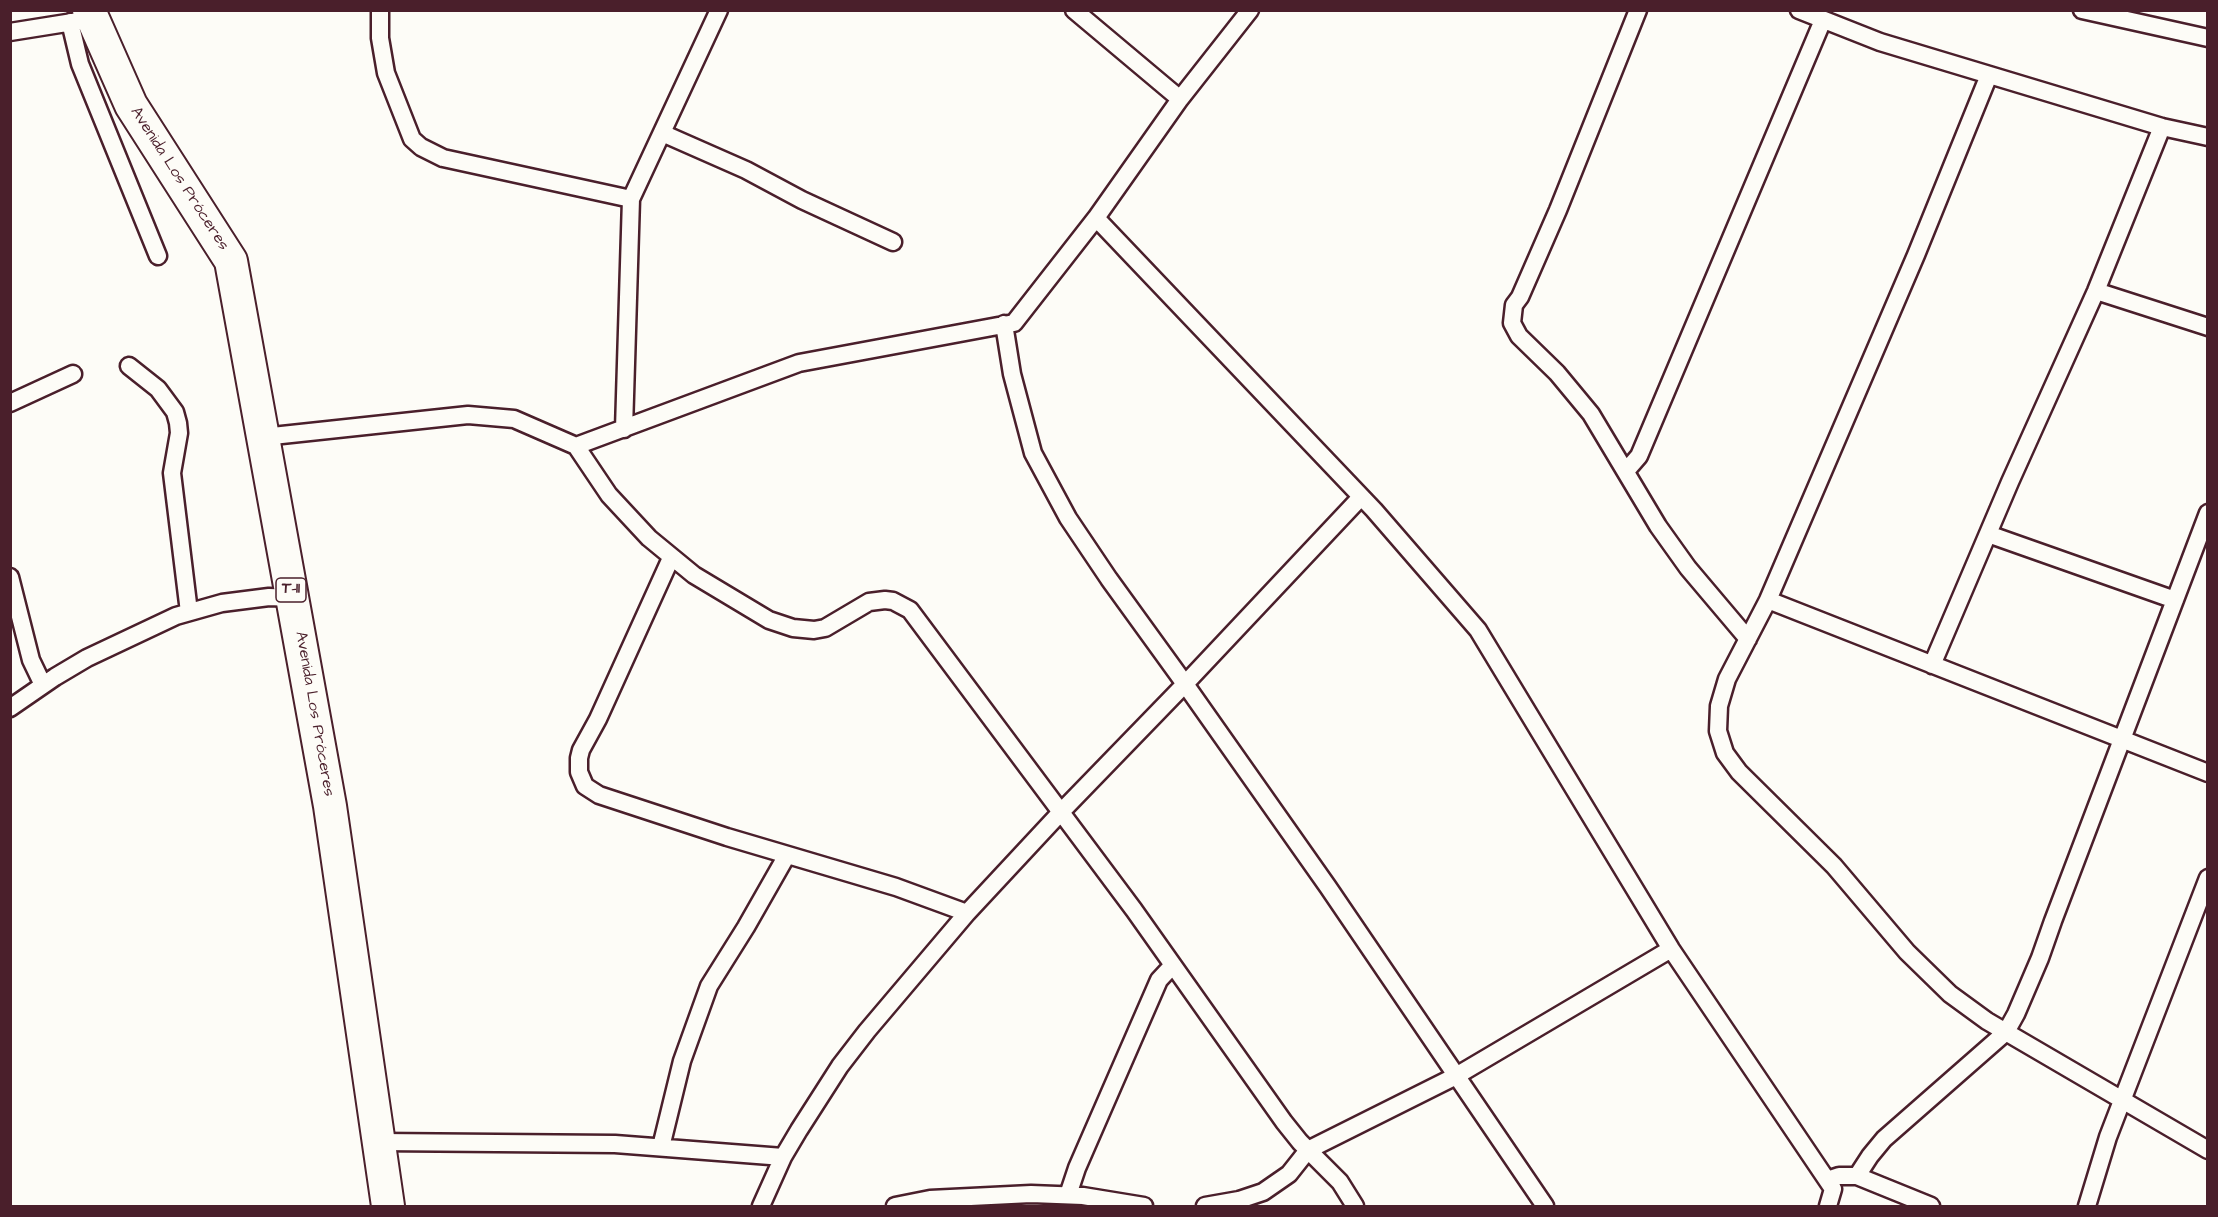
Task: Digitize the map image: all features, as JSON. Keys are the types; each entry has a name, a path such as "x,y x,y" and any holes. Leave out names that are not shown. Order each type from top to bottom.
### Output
{"highway":[{"name":"Avenida Los Próceres","path":"84,17 131,105 127,132 231,261 330,806 388,1206"}],"street":[{"path":"380,10 380,38 386,73 412,139 422,147 443,158 631,199"},
{"path":"624,429 631,199 719,10"},
{"path":"1074,10 1180,99"},
{"path":"576,446 799,363 1014,322 1096,218 1180,99 1250,10"},
{"path":"1638,10 1581,156 1512,313 1512,323 1519,336 1549,364 1591,414 1658,526 1688,568 1748,639"},
{"path":"1799,10 1880,42 2162,127 2208,136"},
{"path":"2082,10 2208,38"},
{"path":"10,32 84,17"},
{"path":"1626,471 1639,456 1823,20"},
{"path":"1989,75 1916,255 1768,600 1727,679 1719,706 1718,731 1725,753 1732,763 1834,866 1928,974 1968,1008 2006,1032 2208,1150"},
{"path":"1932,665 2096,291 2162,127"},
{"path":"127,132 158,256"},
{"path":"662,133 746,170 802,200 893,242"},
{"path":"1096,218 1361,497 1478,630 1671,949 1833,1189 1828,1206"},
{"path":"2096,291 2208,327"},
{"path":"1004,324 1012,374 1033,453 1049,486 1088,549 1328,887 1545,1206"},
{"path":"129,366 158,389 175,412 178,423 179,433 172,473 189,612"},
{"path":"10,403 73,374"},
{"path":"263,437 468,415 514,419 576,446 609,495 635,524 671,558 736,602 769,620 793,628 825,628 870,602 885,600 902,605 916,618 1061,812 1284,1122 1340,1182 1355,1206"},
{"path":"761,1206 783,1157 810,1112 840,1066 867,1031 967,913 1361,497"},
{"path":"1857,1176 1884,1139 2006,1032 2040,958 2208,513"},
{"path":"1988,534 2175,600"},
{"path":"671,558 603,708 581,750 578,765 581,779 591,792 787,855 896,887 967,913"},
{"path":"10,577 31,660 43,685"},
{"path":"10,708 43,685 120,640 189,612 245,599 292,598"},
{"path":"1768,600 2208,773"},
{"path":"661,1148 682,1061 709,987 787,855"},
{"path":"2087,1206 2105,1147 2208,878"},
{"path":"1205,1206 1239,1200 1263,1192 1289,1174 1308,1150 1456,1076 1671,949"},
{"path":"1068,1195 1077,1168 1159,980 1173,965"},
{"path":"379,1142 615,1144 783,1157"},
{"path":"1827,1180 1839,1176 1857,1176 1931,1206"},
{"path":"895,1206 930,1199 970,1196 1068,1195 1144,1206"}]}
